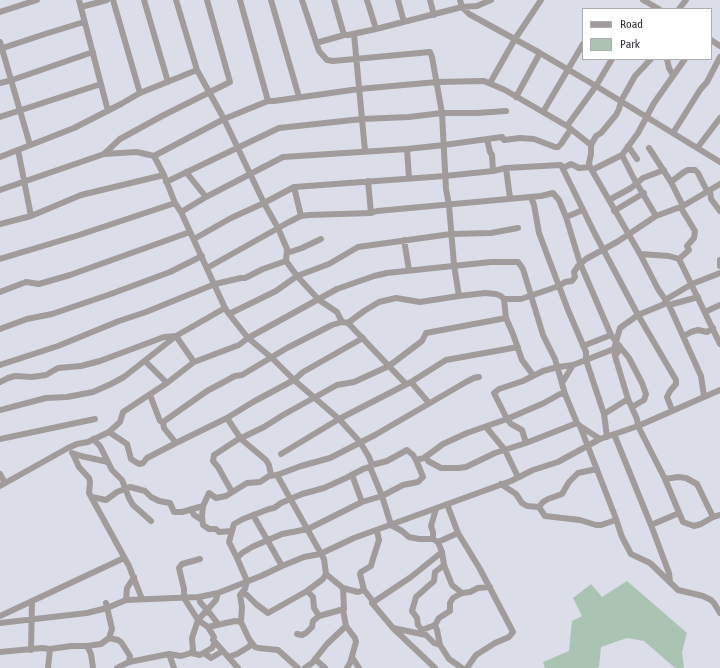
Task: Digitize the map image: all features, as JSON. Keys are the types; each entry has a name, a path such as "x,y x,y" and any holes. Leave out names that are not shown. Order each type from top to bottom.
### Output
{"street":[{"path":"0,12 37,0"},
{"path":"107,0 80,3 84,22 94,52 108,111"},
{"path":"114,0 140,93"},
{"path":"144,0 168,82"},
{"path":"176,0 197,70 224,119 264,203 278,228 287,250 286,261 297,276 319,300 337,312 345,323 363,338 389,366 429,403"},
{"path":"104,154 120,139 228,83 231,80 219,44 208,0"},
{"path":"240,0 268,101"},
{"path":"271,0 299,97"},
{"path":"302,0 319,51 327,60 333,61 430,52 442,113 446,189 449,205 454,265 459,296"},
{"path":"334,0 344,35"},
{"path":"367,0 376,30"},
{"path":"398,0 404,22"},
{"path":"430,0 434,15"},
{"path":"460,0 462,7 468,14 569,70 720,162"},
{"path":"316,43 344,35 376,30 462,7 477,6 492,0"},
{"path":"490,84 515,39 540,0"},
{"path":"643,0 657,8"},
{"path":"680,8 686,0"},
{"path":"1,49 84,22"},
{"path":"354,34 365,151"},
{"path":"0,42 30,145"},
{"path":"543,112 582,46"},
{"path":"0,83 94,52"},
{"path":"516,97 540,53"},
{"path":"673,133 700,90 707,82 720,57"},
{"path":"181,212 206,197 283,157 407,149 502,137 504,140 520,138 534,139 558,147 611,60"},
{"path":"650,60 635,76 621,101 616,115 601,133 596,136 591,145 589,163 684,336 701,376 704,396"},
{"path":"667,60 667,64 673,75"},
{"path":"563,168 571,164 579,168 591,169 622,155 638,133 646,116 684,60"},
{"path":"0,157 74,128 140,93 197,70"},
{"path":"0,190 104,154 137,152 154,156 224,119 268,101 359,89 437,82 480,81 505,90 569,128 591,145"},
{"path":"0,117 20,109 101,84"},
{"path":"166,182 279,128 362,119 409,117 442,113 506,111"},
{"path":"698,148 719,123"},
{"path":"487,139 492,155 493,171"},
{"path":"628,146 637,159"},
{"path":"649,148 672,182 682,207 696,231 694,238 687,246 689,250 678,259"},
{"path":"407,149 409,178"},
{"path":"18,150 30,216"},
{"path":"622,155 627,168 656,216"},
{"path":"154,156 225,308 248,338 339,419 360,442 369,457 391,525 402,531 408,537 436,541 458,532"},
{"path":"194,239 231,218 294,187 445,176 493,171 506,168 560,165 563,168 583,210 638,315 676,380 676,384 667,397 672,410"},
{"path":"506,168 510,198"},
{"path":"609,200 631,188 647,176 664,170"},
{"path":"672,182 684,172 688,170 695,170 709,191 714,204 720,211"},
{"path":"186,172 206,197"},
{"path":"0,224 30,216 81,195 164,175"},
{"path":"368,181 371,213"},
{"path":"163,422 207,391 235,376 242,375 287,348 332,325 345,323 383,301 396,298 420,302 459,296 496,294 504,299 521,299 559,286 565,282 572,281 575,277 574,272 580,263 617,242 656,216 682,207 720,184"},
{"path":"294,187 301,216"},
{"path":"207,268 301,216 371,213 377,211 531,197 553,193 559,200 566,217 580,263 611,335 628,399 638,426 665,479 682,522 694,526 720,515"},
{"path":"614,210 644,194"},
{"path":"531,197 539,233 586,352 586,360 604,414 607,437"},
{"path":"0,259 76,236 175,203"},
{"path":"566,217 583,210"},
{"path":"229,314 276,291 297,276 329,264 358,247 451,234 491,233 518,228"},
{"path":"0,292 26,282 39,284 70,275 190,232"},
{"path":"287,253 321,239"},
{"path":"404,240 409,270"},
{"path":"640,254 669,256 678,259 692,284 720,344"},
{"path":"0,329 52,314 108,295 170,272 202,256"},
{"path":"720,260 720,266"},
{"path":"0,365 58,346 215,284 245,278 263,269 286,261"},
{"path":"0,474 3,485 68,448 77,444 88,442 109,432 120,422 123,412 167,383 194,362 240,345 248,338 337,290 374,276 387,273 454,265 502,261 518,262 523,269 543,335 558,367 565,394 588,446 622,537 631,554 650,563 678,590 703,596 711,600 720,613"},
{"path":"667,303 692,284 720,273"},
{"path":"526,443 522,430 511,424 506,419 494,393 499,389 523,381 533,375 586,360 614,345 620,328 638,315 667,303 698,297"},
{"path":"504,299 506,318 522,360 533,375"},
{"path":"705,312 720,305"},
{"path":"0,410 46,398 67,397 93,392 111,384 124,377 176,336 225,308"},
{"path":"232,492 213,461 214,455 336,385 354,382 389,366 422,341 426,333 506,318"},
{"path":"684,336 698,330 707,332 713,328"},
{"path":"583,346 611,335"},
{"path":"176,336 194,362"},
{"path":"0,382 15,376 32,377 46,375 58,368 81,366 164,337 176,336"},
{"path":"109,432 127,444 131,459 139,464 143,463 147,458 227,418 294,380 303,372 363,338"},
{"path":"614,345 621,348 628,358 642,383 646,396 644,400 632,407"},
{"path":"281,454 339,419 408,383 446,360 518,347"},
{"path":"616,356 621,348"},
{"path":"145,360 167,383"},
{"path":"562,383 572,365"},
{"path":"231,531 219,532 216,529 209,529 203,524 203,506 209,493 216,498 226,496 247,483 260,482 274,475 330,458 376,435 429,403 466,382 478,377"},
{"path":"0,623 87,613 126,600 199,597 218,593 304,557 320,554 354,538 377,531 558,462 600,439 638,426 720,390"},
{"path":"150,394 160,421 163,422 164,428 176,443"},
{"path":"416,460 467,433 506,419 544,403 560,394 565,394"},
{"path":"604,414 628,399"},
{"path":"227,418 241,439 266,460 274,475 292,500 324,559 326,574 323,579 307,591 268,612 256,604 247,595 234,592 232,587"},
{"path":"0,439 95,419"},
{"path":"579,424 600,439"},
{"path":"426,456 428,461 440,468 466,467 495,453 579,424"},
{"path":"486,427 505,450 518,477"},
{"path":"614,434 669,573 670,582"},
{"path":"92,439 100,446 112,470 122,480 133,505 151,521"},
{"path":"68,448 73,454 79,467 89,478 90,482 88,492 134,577 142,599"},
{"path":"237,558 252,547 282,534 308,529 362,502 382,496 403,485 418,482 422,479 416,460 407,450 387,461 363,469 324,488 310,491 292,500 281,503 274,508 253,515 234,524 229,542 247,581 245,589 241,594 241,622 251,642 258,648 278,650 298,668"},
{"path":"73,454 108,462"},
{"path":"539,507 548,499 562,494 569,482 578,473 597,469"},
{"path":"352,475 362,502"},
{"path":"665,479 678,477 686,478 697,484 713,517"},
{"path":"501,484 516,494 522,503 527,506 539,507"},
{"path":"92,497 106,500 117,492 130,487 145,492 159,501 170,503 174,512 203,506"},
{"path":"447,504 458,532 490,587 513,632 512,635 482,650 476,655 467,668"},
{"path":"539,507 545,516 580,520 596,525 601,525 616,520"},
{"path":"436,508 431,526 436,541 442,552 444,565 452,585 462,593"},
{"path":"191,509 194,515 202,520"},
{"path":"650,525 679,513"},
{"path":"253,515 282,566"},
{"path":"377,531 379,540 371,566 360,574 364,590 372,600 372,603 393,628 435,668"},
{"path":"372,603 442,552"},
{"path":"0,616 124,558"},
{"path":"200,559 182,564 179,568 184,589 184,598 198,620 208,627 214,637 213,640 238,668"},
{"path":"435,625 422,630 418,626 417,618 412,611 416,597 434,581 436,572 444,565"},
{"path":"326,574 343,588 358,592 364,590"},
{"path":"126,600 127,588 134,577"},
{"path":"456,668 451,664 440,645 435,625 438,618 450,611 450,602 452,598 478,588 490,587"},
{"path":"343,588 343,610 346,626 355,638 355,646 347,668"},
{"path":"307,591 313,597 314,608 319,616"},
{"path":"191,654 193,650 192,638 198,620 216,600 218,593"},
{"path":"199,597 205,611 209,612 218,624"},
{"path":"31,650 30,631 32,601"},
{"path":"0,652 101,644 109,638 112,629 107,606"},
{"path":"297,634 302,635 306,633 312,627 313,621 319,616 343,610"},
{"path":"208,627 235,621 241,622"},
{"path":"309,667 327,644 346,626"},
{"path":"393,628 426,635 434,643 440,645"},
{"path":"109,638 121,642 130,656 129,662"},
{"path":"117,668 129,662 169,654 186,656 191,654 200,655 212,648 215,642"},
{"path":"228,657 237,654 250,646 251,642"},
{"path":"87,646 91,654 93,668"},
{"path":"48,668 50,649"},
{"path":"204,653 211,658 223,651"},
{"path":"169,654 174,668"},
{"path":"445,654 462,668"},
{"path":"352,657 359,668"},
{"path":"315,659 325,668"}],"green space":[{"path":"627,581 687,633 682,652 684,668 675,668 644,641 627,638 601,647 599,667 597,668 545,668 543,662 569,651 572,621 582,616 573,598 591,584 602,597"}]}
